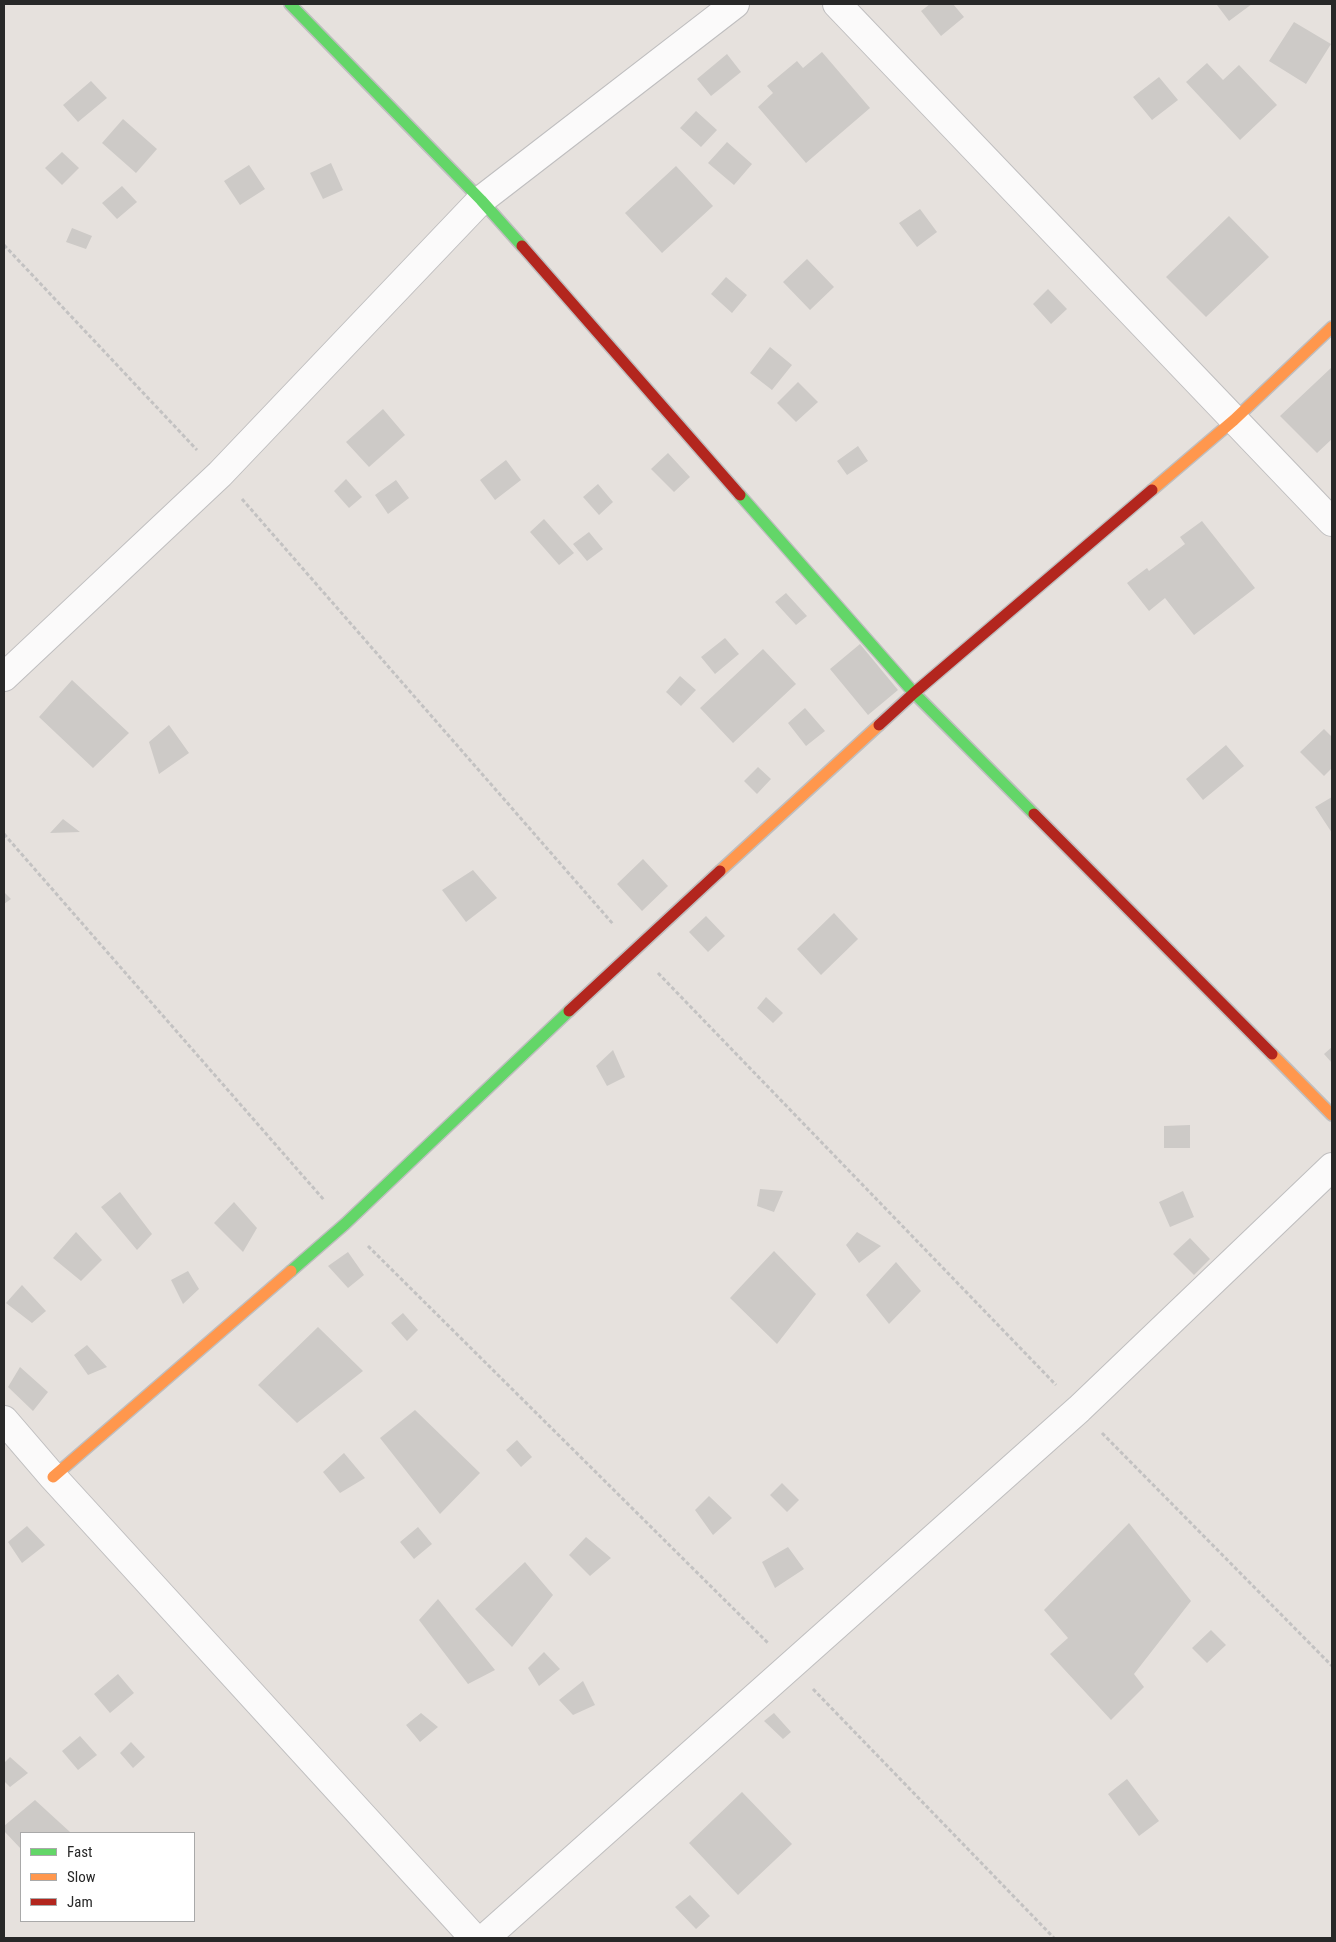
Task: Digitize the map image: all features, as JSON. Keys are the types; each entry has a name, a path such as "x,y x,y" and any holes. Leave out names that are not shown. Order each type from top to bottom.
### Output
{"street":[{"path":"290,4 481,200 914,693 1332,1115"},
{"path":"4,677 220,474 481,200 735,4"},
{"path":"837,4 1332,522"},
{"path":"53,1477 345,1224 635,949 914,693 1234,420 1332,327"},
{"path":"485,1938 1079,1409 1332,1167"},
{"path":"4,1420 53,1477 474,1938"}],"path":[{"path":"4,834 345,1224 791,1666 1054,1938"}],"building":[{"path":"930,4 953,4 964,17 941,36 921,11"},
{"path":"1252,4 1229,21 1217,5"},
{"path":"1294,22 1331,44 1306,84 1269,61"},
{"path":"822,52 870,108 806,163 758,107 773,93 767,86 797,61 803,68"},
{"path":"727,54 741,72 711,96 697,79"},
{"path":"1207,63 1223,80 1239,65 1277,105 1240,140 1186,82"},
{"path":"1159,77 1178,100 1152,120 1133,97"},
{"path":"91,81 107,98 78,122 63,105"},
{"path":"696,111 717,130 701,147 680,128"},
{"path":"123,119 157,149 136,173 102,143"},
{"path":"727,142 752,164 734,185 708,163"},
{"path":"62,152 79,168 62,185 45,168"},
{"path":"331,163 343,190 323,199 310,173"},
{"path":"249,165 265,189 240,205 224,181"},
{"path":"676,166 713,206 662,253 625,213"},
{"path":"122,186 137,202 117,219 102,203"},
{"path":"920,209 937,232 917,247 899,223"},
{"path":"1229,216 1269,257 1206,317 1166,277"},
{"path":"72,228 92,236 86,249 66,242"},
{"path":"807,259 834,287 810,310 783,282"},
{"path":"726,277 747,295 732,313 711,294"},
{"path":"1048,289 1067,309 1051,324 1033,304"},
{"path":"770,347 792,365 772,390 750,373"},
{"path":"1332,367 1332,439 1317,453 1280,416"},
{"path":"798,382 818,402 796,422 777,403"},
{"path":"383,409 405,435 369,467 346,442"},
{"path":"858,446 868,461 847,475 837,461"},
{"path":"668,453 690,477 674,492 651,469"},
{"path":"506,460 521,480 495,500 480,480"},
{"path":"346,479 362,497 349,508 334,491"},
{"path":"396,480 409,498 388,514 375,495"},
{"path":"598,484 613,502 599,515 583,497"},
{"path":"544,519 574,553 559,565 530,532"},
{"path":"1202,521 1255,588 1194,635 1165,598 1149,611 1127,583 1147,568 1149,571 1185,544 1180,537"},
{"path":"589,532 603,549 587,561 573,544"},
{"path":"786,593 807,616 796,625 775,602"},
{"path":"725,638 739,654 715,674 701,657"},
{"path":"860,644 898,690 868,715 830,669"},
{"path":"763,649 796,684 733,743 700,708"},
{"path":"680,676 696,690 681,706 666,692"},
{"path":"72,680 129,733 93,768 39,717"},
{"path":"805,708 825,731 806,746 788,723"},
{"path":"169,725 189,753 159,774 149,742"},
{"path":"1324,729 1332,737 1332,768 1324,776 1300,752"},
{"path":"1226,745 1244,766 1203,800 1186,779"},
{"path":"758,767 771,779 757,794 744,781"},
{"path":"1332,797 1332,833 1315,807"},
{"path":"63,819 80,832 50,833"},
{"path":"643,859 668,886 642,911 617,884"},
{"path":"473,870 497,898 466,922 442,890"},
{"path":"4,892 11,899 4,904"},
{"path":"834,913 858,939 821,975 797,949"},
{"path":"706,916 725,936 708,952 689,932"},
{"path":"766,997 783,1013 773,1023 757,1008"},
{"path":"1332,1047 1332,1063 1324,1054"},
{"path":"613,1050 625,1077 607,1086 596,1066"},
{"path":"1190,1125 1190,1148 1164,1148 1164,1126"},
{"path":"760,1189 783,1191 774,1212 757,1206"},
{"path":"1183,1191 1194,1217 1170,1227 1159,1202"},
{"path":"120,1192 152,1234 137,1250 101,1207"},
{"path":"234,1202 257,1228 243,1252 214,1223"},
{"path":"76,1232 102,1260 81,1281 53,1258"},
{"path":"857,1232 881,1246 859,1263 846,1245"},
{"path":"1190,1238 1210,1259 1194,1275 1173,1254"},
{"path":"774,1251 816,1294 777,1344 730,1298"},
{"path":"348,1252 364,1275 348,1288 328,1266"},
{"path":"896,1262 921,1291 889,1324 866,1295"},
{"path":"188,1271 199,1289 183,1304 171,1280"},
{"path":"22,1285 46,1311 32,1323 6,1303"},
{"path":"403,1313 418,1330 407,1341 391,1323"},
{"path":"318,1327 363,1371 297,1423 258,1385"},
{"path":"87,1345 107,1367 88,1375 74,1355"},
{"path":"20,1367 48,1392 33,1411 8,1387"},
{"path":"415,1410 480,1473 440,1514 380,1438"},
{"path":"517,1440 532,1457 521,1467 506,1450"},
{"path":"344,1453 365,1478 340,1493 323,1472"},
{"path":"782,1483 799,1500 787,1512 770,1495"},
{"path":"709,1496 732,1518 713,1535 695,1510"},
{"path":"1129,1523 1191,1601 1134,1674 1144,1687 1111,1720 1050,1654 1068,1638 1044,1610"},
{"path":"27,1526 45,1545 22,1563 8,1542"},
{"path":"418,1527 432,1544 414,1559 400,1542"},
{"path":"586,1537 611,1558 590,1576 569,1555"},
{"path":"788,1547 804,1569 775,1588 762,1562"},
{"path":"525,1562 553,1595 512,1647 475,1609"},
{"path":"438,1599 495,1670 468,1684 419,1620"},
{"path":"1211,1630 1226,1645 1207,1663 1192,1648"},
{"path":"544,1652 560,1669 539,1686 528,1668"},
{"path":"118,1674 134,1693 110,1713 94,1694"},
{"path":"583,1681 595,1705 573,1715 559,1700"},
{"path":"421,1713 438,1727 420,1742 406,1725"},
{"path":"774,1713 791,1732 783,1739 764,1721"},
{"path":"80,1736 97,1755 78,1770 62,1751"},
{"path":"131,1742 145,1757 133,1768 120,1753"},
{"path":"10,1757 28,1773 10,1787 4,1781 4,1763"},
{"path":"1127,1779 1159,1821 1139,1836 1108,1794"},
{"path":"742,1792 792,1844 738,1895 689,1843"},
{"path":"35,1800 70,1832 20,1832 20,1848 4,1831 4,1826"},
{"path":"690,1895 710,1916 696,1929 675,1907"}],"traffic: fast":[{"path":"290,4 481,200 522,246"},
{"path":"740,495 914,693 1034,814"},
{"path":"291,1271 345,1224 569,1011"}],"traffic: slow":[{"path":"1152,490 1234,420 1332,327"},
{"path":"720,871 879,725"},
{"path":"1272,1054 1332,1115"},
{"path":"53,1477 291,1271"}],"traffic: jam":[{"path":"522,246 740,495"},
{"path":"879,725 1152,490"},
{"path":"1034,814 1272,1054"},
{"path":"569,1011 720,871"}]}
